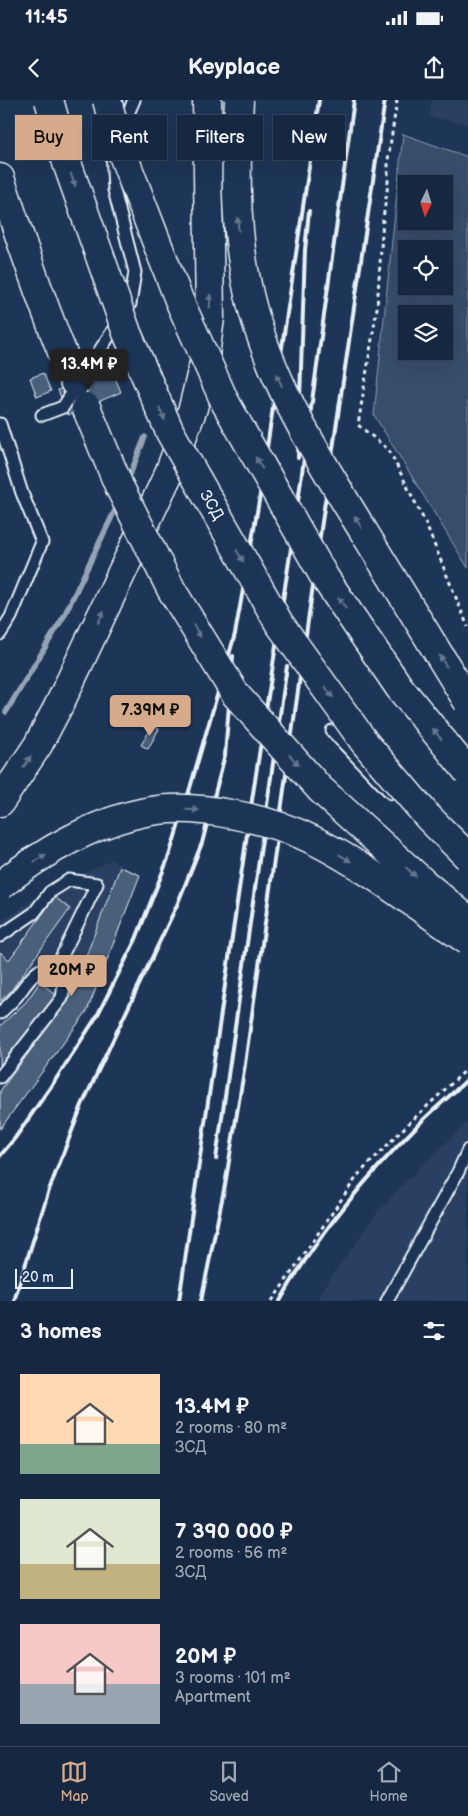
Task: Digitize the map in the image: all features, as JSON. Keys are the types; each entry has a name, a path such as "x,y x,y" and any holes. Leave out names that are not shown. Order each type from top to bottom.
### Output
{"main road":[{"name":"ЗСД","path":"49,100 67,163 127,333 170,432 278,623 365,743 465,862"},
{"path":"107,100 118,142 172,281 225,402 325,578 398,687 468,772"},
{"path":"0,802 38,745 60,703 169,473 194,408 204,364 210,310 208,100"},
{"path":"239,100 237,217 240,248 246,283 269,360 288,400 336,486 468,702"},
{"path":"0,178 29,267 54,335 75,383"},
{"path":"86,407 120,486 171,589 236,695 320,789 425,884 468,920"},
{"path":"0,886 40,857 113,820 152,811 193,810 226,813 274,824 312,839 348,859 468,941"}],"lane":[{"path":"42,414 63,407 130,304 135,272 114,190 112,153 134,100"},
{"path":"0,424 22,494 42,542 11,617 0,634"},
{"path":"332,731 403,806 465,862"},
{"path":"0,936 34,913 50,892 69,880 97,884 54,970"},
{"path":"0,1013 35,973 45,969 54,970 62,978 65,987 62,998 43,1025 0,1076"},
{"path":"387,1301 458,1172 468,1150"}],"path":[{"path":"397,100 388,160 388,184 377,308 358,425 389,450 425,522 468,627"},
{"path":"272,1301 358,1175 407,1125 468,1068"}],"shaded area":[{"path":"432,100 468,100 468,124 429,117"},
{"path":"403,134 468,157 468,568 374,415 398,182 398,230 453,230 453,175 399,175"},
{"path":"111,860 140,875 89,1012 22,1098 0,1133 0,922 45,893"},
{"path":"468,1122 468,1301 317,1301 324,1287 376,1214 416,1171"}],"building":[{"path":"111,368 121,392 68,415 58,390"},
{"path":"43,373 51,391 37,397 30,378"},
{"path":"153,725 159,729 148,749 141,745"},
{"path":"120,867 140,875 87,1011 0,1129 0,1091 70,998"},
{"path":"55,897 70,909 10,992 0,1001 0,952 9,960"},
{"path":"40,982 56,995 0,1065 0,1026 26,1002"}],"waterway":[{"path":"127,482 145,437"},
{"path":"6,712 64,616 118,504"}],"railway":[{"path":"0,1156 15,1138 54,1082 97,1016 136,939 169,856 190,788 235,634 259,501 319,100"},
{"path":"179,1301 252,800 296,516 354,100"},
{"path":"201,1301 225,1185 244,1071 322,522 385,100"},
{"path":"298,458 305,250 309,211"},
{"path":"14,1301 49,1190 82,1105 177,905 202,843 225,755 233,656"},
{"path":"216,1159 287,666"},
{"path":"280,1301 325,1231 360,1187 417,1126 468,1079"}]}
